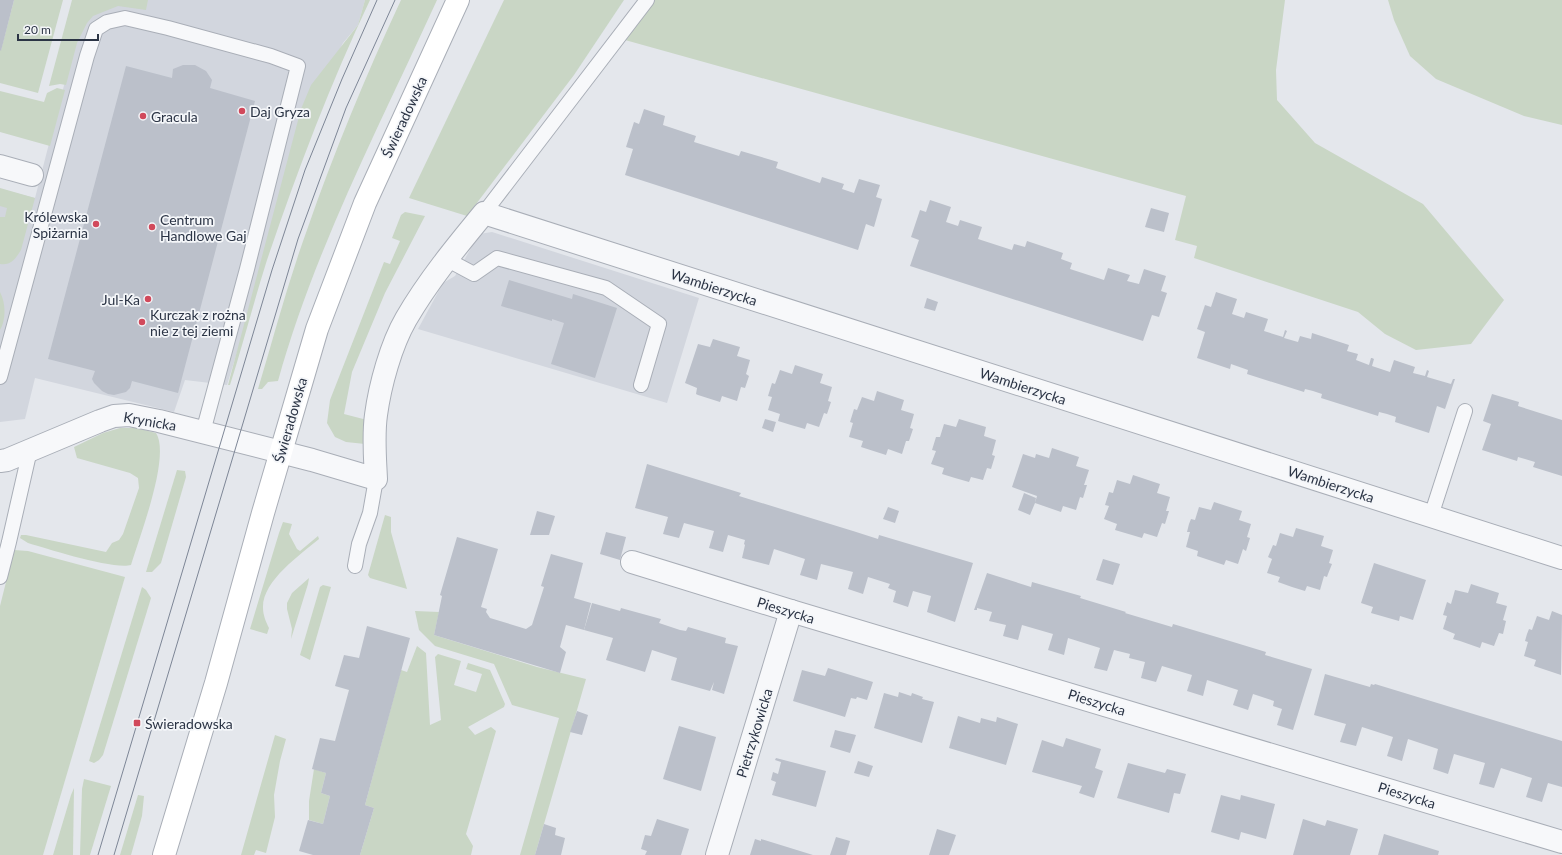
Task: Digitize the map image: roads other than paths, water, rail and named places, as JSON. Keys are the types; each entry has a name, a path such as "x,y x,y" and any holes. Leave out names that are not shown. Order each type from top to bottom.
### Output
{"street":[{"name":"Świeradowska","path":"164,855 216,683 317,329 365,202 458,0"},
{"path":"0,166 32,176"},
{"path":"376,479 374,442 376,415 381,390 394,347 406,320 446,259 484,213"},
{"name":"Wambierzycka","path":"484,213 1562,558"},
{"name":"Krynicka","path":"0,461 7,460 114,416 129,415 281,452 376,479"},
{"name":"Pieszycka","path":"632,562 1562,842"},
{"name":"Pietrzykowicka","path":"717,855 791,611"}],"lane":[{"path":"484,213 632,21 646,0"},
{"path":"0,378 87,56 96,29 107,22 125,18 168,28 271,56 298,66 247,269 203,432"},
{"path":"446,259 474,274 497,258 606,288 659,324 641,385"},
{"path":"1431,516 1465,411"},
{"path":"0,577 30,450"},
{"path":"355,566 359,544 370,513 376,479"}],"tram line":[{"path":"98,855 272,270 305,170 342,79 377,0"},
{"path":"114,855 298,239 346,108 395,0"}],"place":[{"name":"Daj Gryza","path":"242,111"},
{"name":"Gracula","path":"143,116"},
{"name":"Królewska Spiżarnia","path":"96,224"},
{"name":"Centrum Handlowe Gaj","path":"152,227"},
{"name":"Jul-Ka","path":"148,299"},
{"name":"Kurczak z rożna nie z tej ziemi","path":"142,322"},
{"name":"Świeradowska","path":"137,723"}]}
